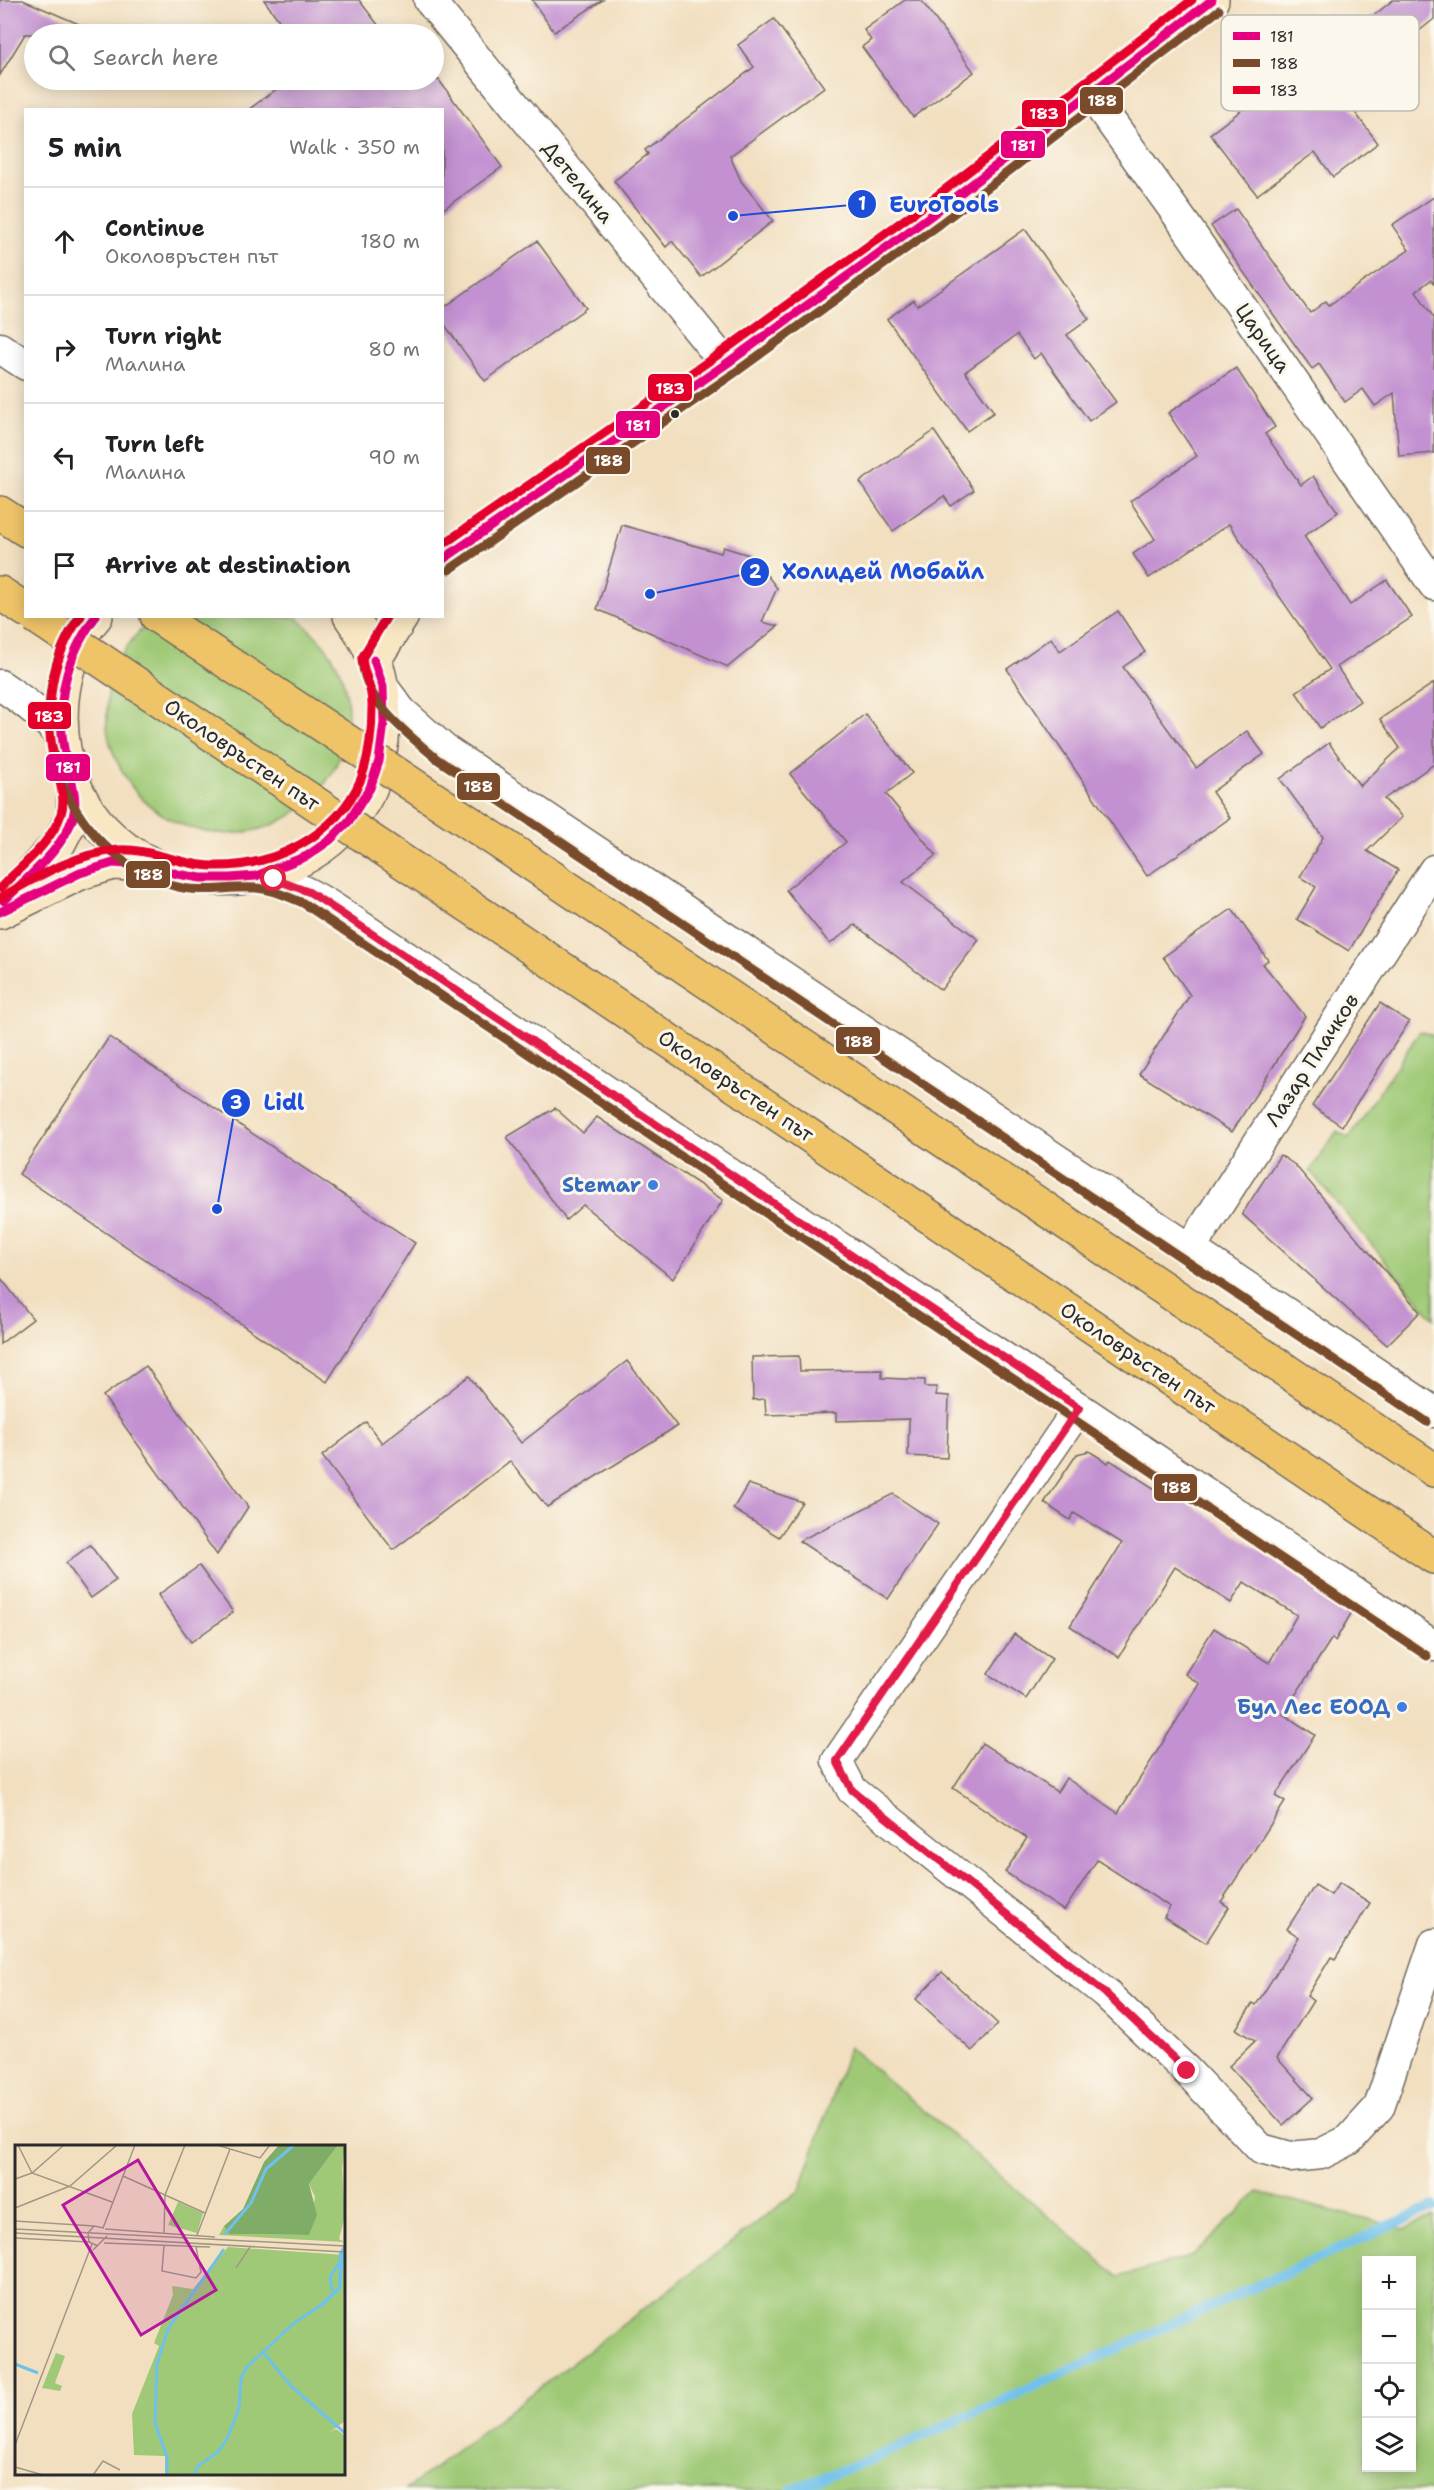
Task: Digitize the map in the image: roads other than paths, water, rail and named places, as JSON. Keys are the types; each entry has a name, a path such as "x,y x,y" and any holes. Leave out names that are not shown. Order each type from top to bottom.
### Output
{"highway":[{"path":"0,513 24,529"},
{"path":"0,593 24,609"},
{"name":"Околовръстен път","path":"38,618 1434,1557"},
{"path":"160,618 523,858 1434,1470"}],"main road":[{"path":"444,559 726,364 933,214 1212,0"},
{"path":"0,906 59,843 73,816 74,786 62,738 61,713 74,649 95,618"},
{"path":"74,786 96,822 127,851 155,866 177,874 201,878 255,876 307,856 330,840 349,820 370,788 379,761 384,723 379,674 359,629 351,618"},
{"path":"379,674 401,618"},
{"path":"0,912 80,873 113,862 155,866"}],"street":[{"name":"Детелина","path":"429,0 726,364"},
{"name":"Царица","path":"1090,93 1185,225 1434,585"},
{"path":"0,348 24,364"},
{"path":"379,674 401,711 445,750 1434,1412"},
{"path":"0,685 30,705 62,738"},
{"name":"Лазар Плачков","path":"1190,1249 1434,870"},
{"path":"255,876 274,879 309,892 1434,1646"},
{"path":"1079,1408 837,1761 852,1790 1105,1993 1187,2071 1261,2149 1270,2152 1290,2157 1321,2154 1348,2140 1380,2107 1434,1944"}],"waterway":[{"path":"791,2490 874,2458 1434,2206"}],"place":[{"name":"EuroTools","path":"733,216"},
{"name":"Холидей Мобайл","path":"650,594"},
{"name":"Stemar","path":"653,1185"},
{"name":"Lidl","path":"217,1209"},
{"name":"Бул Лес ЕООД","path":"1402,1707"}]}
